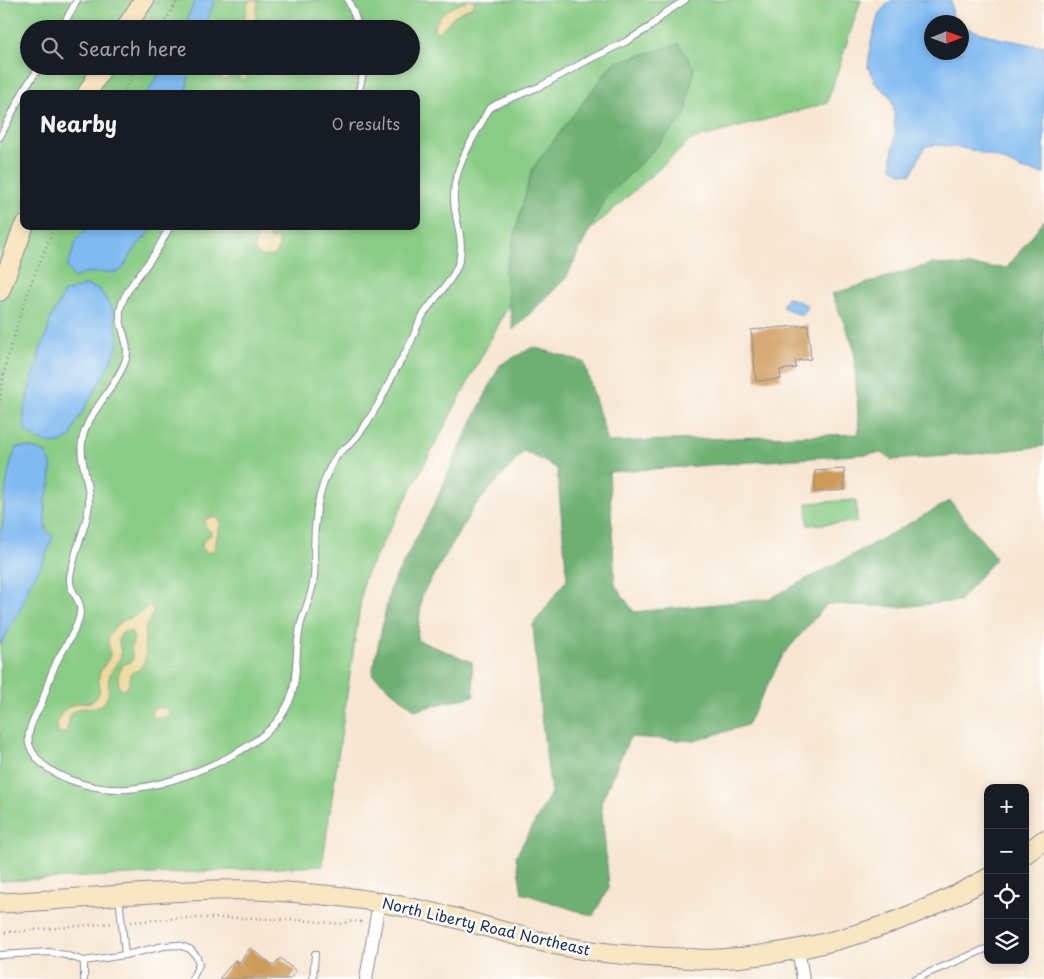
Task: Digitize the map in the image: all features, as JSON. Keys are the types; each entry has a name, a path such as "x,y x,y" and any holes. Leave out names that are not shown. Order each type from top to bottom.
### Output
{"main road":[{"path":"131,20 144,0"},
{"path":"89,90 98,75"},
{"path":"0,291 23,230"},
{"path":"1029,851 1044,840"},
{"name":"North Liberty Road Northeast","path":"0,903 189,890 283,891 379,902 438,914 549,943 586,950 646,958 717,959 766,955 841,939 886,925 944,901 984,880"}],"street":[{"path":"366,979 379,902"},
{"path":"798,949 803,979"}],"lane":[{"path":"66,20 77,0"},
{"path":"348,0 356,20"},
{"path":"168,230 120,306 119,315 127,345 128,357 114,384 85,428 81,453 90,504 78,544 70,582 80,604 80,612 78,622 56,664 28,734 33,752 50,770 85,785 112,789 143,787 166,782 194,772 227,757 256,740 272,727 284,712 292,697 297,667 300,628 314,582 315,527 325,478 340,452 361,432 375,410 413,338 419,322 427,309 445,289 458,264 461,252 453,199 454,187 462,162 489,109 541,86 626,41 650,27 665,13 685,0"},
{"path":"24,90 34,75"},
{"path":"359,90 363,75"},
{"path":"0,137 20,98"},
{"path":"119,895 125,955"},
{"path":"0,955 49,952 84,961 178,945 190,949 197,957 199,965 192,979"},
{"path":"914,979 984,950"},
{"path":"312,979 315,954"},
{"path":"84,961 84,979"}],"path":[{"path":"166,20 178,0"},
{"path":"124,90 133,75"},
{"path":"0,400 5,367 18,322 52,230"},
{"path":"0,932 181,918 311,921 340,924 353,921 375,924"}],"green space":[{"path":"0,0 861,0 827,103 691,140 511,301 364,578 322,866 0,881"},
{"path":"679,44 694,68 685,116 605,198 566,278 513,330 505,272 532,169 613,63"},
{"path":"1044,220 1044,446 985,453 892,460 882,453 609,472 615,585 634,612 769,599 950,501 996,558 959,601 900,607 827,604 783,655 747,725 694,741 630,737 601,802 609,887 593,916 522,893 516,856 551,793 541,715 533,625 567,579 557,468 524,451 474,507 422,595 417,640 472,662 474,696 415,710 372,674 391,586 437,499 455,457 500,365 533,347 584,362 608,442 859,434 854,348 832,294 930,264 1007,268"},
{"path":"856,500 857,522 808,525 807,503"}],"sand":[{"path":"249,0 257,0 256,20 244,20"},
{"path":"466,0 474,0 474,5 454,16 439,32 435,31 434,27 439,17 456,5 466,2"},
{"path":"218,75 229,75 228,79 224,80"},
{"path":"240,75 248,75 242,80 239,77"},
{"path":"258,230 270,230 269,239 279,239 278,248 274,256 261,256 255,252 254,247"},
{"path":"211,517 219,519 220,524 215,550 208,553 202,544 211,535 205,523 206,519"},
{"path":"151,605 153,613 146,627 145,660 143,665 131,673 127,687 121,689 118,675 123,665 131,662 133,658 131,648 134,638 131,631 123,632 119,638 121,654 110,675 107,698 95,708 82,708 73,712 65,733 59,733 57,729 58,721 65,710 72,705 94,700 98,695 100,690 99,675 110,655 108,640 113,630 119,623 133,617"},
{"path":"157,707 167,708 168,715 160,718 154,717 152,712"}],"water":[{"path":"196,0 215,0 207,20 187,20"},
{"path":"891,0 951,0 953,15 924,15 924,60 969,60 969,29 998,38 1039,46 1044,45 1044,174 1021,169 996,157 963,148 937,145 925,146 911,174 900,173 892,167 895,133 894,109 890,96 876,84 868,67 871,42 879,13"},
{"path":"158,75 189,75 187,90 149,90"},
{"path":"86,230 151,230 137,246 121,271 85,273 74,278 67,267 77,239"},
{"path":"86,285 100,290 113,310 119,340 108,368 75,425 71,437 58,443 48,443 25,431 24,411 51,317 63,293"},
{"path":"787,297 807,305 803,316 782,307"},
{"path":"17,447 25,447 47,454 51,464 50,485 45,501 45,517 46,530 53,537 43,562 29,586 22,606 0,645 0,533 3,523 8,476 11,461"}],"building":[{"path":"808,325 811,359 795,361 796,368 780,370 781,379 756,381 751,330"},
{"path":"844,469 845,490 815,492 815,471"},
{"path":"250,948 274,966 280,958 296,971 290,979 219,979 235,960 239,963"}]}
